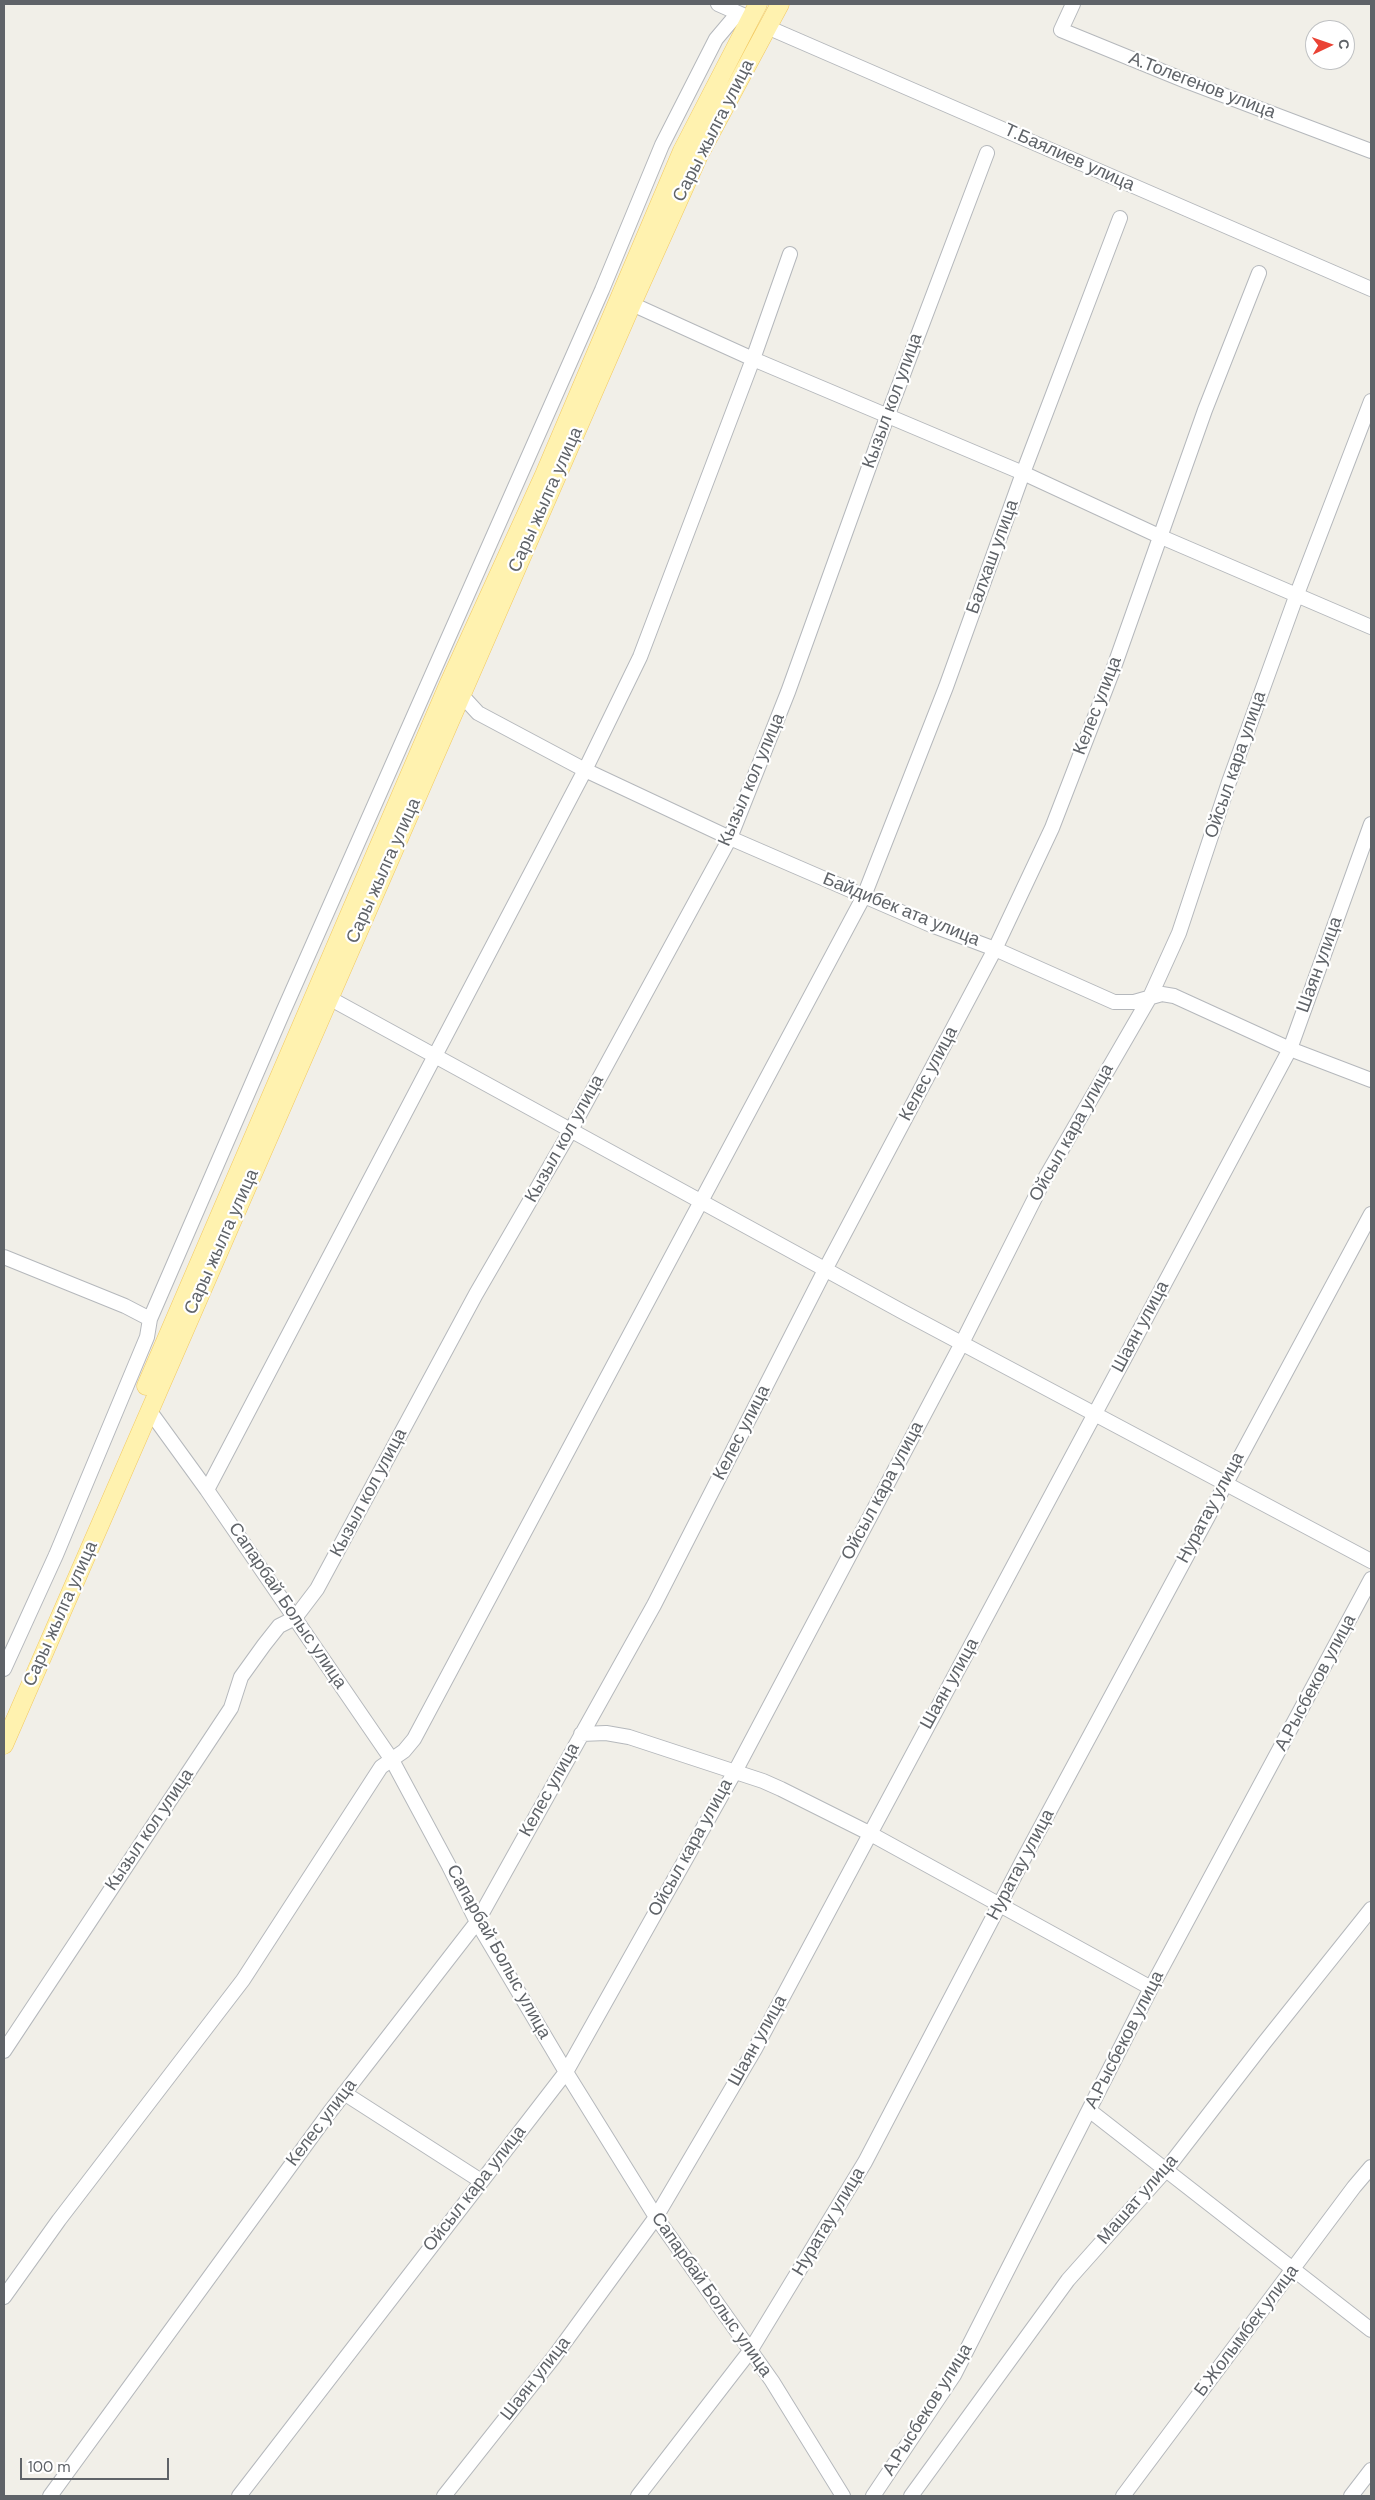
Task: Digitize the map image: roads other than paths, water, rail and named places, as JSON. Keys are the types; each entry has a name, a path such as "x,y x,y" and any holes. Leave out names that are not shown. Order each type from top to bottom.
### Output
{"main road":[{"name":"Сары жылга улица","path":"4,1716 626,301 699,155 780,4"},
{"name":"Сары жылга улица","path":"626,301 682,151 749,12"},
{"name":"Сары жылга улица","path":"4,1745 149,1410 322,994"}],"street":[{"path":"718,4 749,12"},
{"name":"А.Толегенов улица","path":"1073,4 1060,30 1186,81 1371,151"},
{"path":"4,1669 71,1518 147,1337 150,1320 287,1003 602,290 662,145 716,39 749,12"},
{"name":"Т.Баялиев улица","path":"767,26 1371,289"},
{"name":"Кызыл кол улица","path":"4,2051 231,1708 241,1677 279,1626 295,1618 316,1589 476,1294 571,1130 730,838 788,692 887,417 988,153"},
{"name":"Балхаш улица","path":"4,2297 59,2220 243,1980 382,1767 414,1739 864,896 946,687 1023,473 1120,218"},
{"path":"207,1490 585,770 640,657 753,359 790,254"},
{"name":"Келес улица","path":"50,2496 344,2093 477,1922 654,1605 826,1268 996,949 1052,828 1113,670 1205,410 1259,274"},
{"path":"626,301 753,359 1023,473 1159,536 1371,627"},
{"name":"Ойсыл кара улица","path":"238,2496 566,2072 734,1772 962,1343 1044,1180 1150,997 1179,933 1229,782 1297,594 1371,402"},
{"name":"Байдибек ата улица","path":"456,688 478,713 585,770 730,838 864,896 996,949 1114,1002 1134,1002 1162,994 1174,996 1290,1049 1371,1080"},
{"name":"Шаян улица","path":"444,2496 554,2357 656,2217 755,2049 1290,1049 1371,824"},
{"path":"322,994 962,1343 1371,1560"},
{"name":"Нуратау улица","path":"638,2496 750,2351 865,2162 1225,1482 1371,1214"},
{"path":"4,1257 125,1306 150,1320"},
{"name":"Сапарбай Болыс улица","path":"149,1410 207,1490 392,1760 450,1866 477,1922 566,2072 656,2217 750,2351 843,2496"},
{"name":"А.Рысбеков улица","path":"873,2496 954,2375 1151,1988 1371,1579"},
{"path":"581,1734 606,1733 629,1738 781,1789 869,1833 1151,1988"},
{"name":"Машат улица","path":"910,2496 1068,2280 1166,2171 1264,2042 1371,1909"},
{"path":"344,2093 481,2181"},
{"path":"1089,2110 1371,2330"},
{"name":"Б.Жолымбек улица","path":"1123,2496 1354,2187 1371,2167"},
{"path":"1351,2496 1371,2470"}]}
